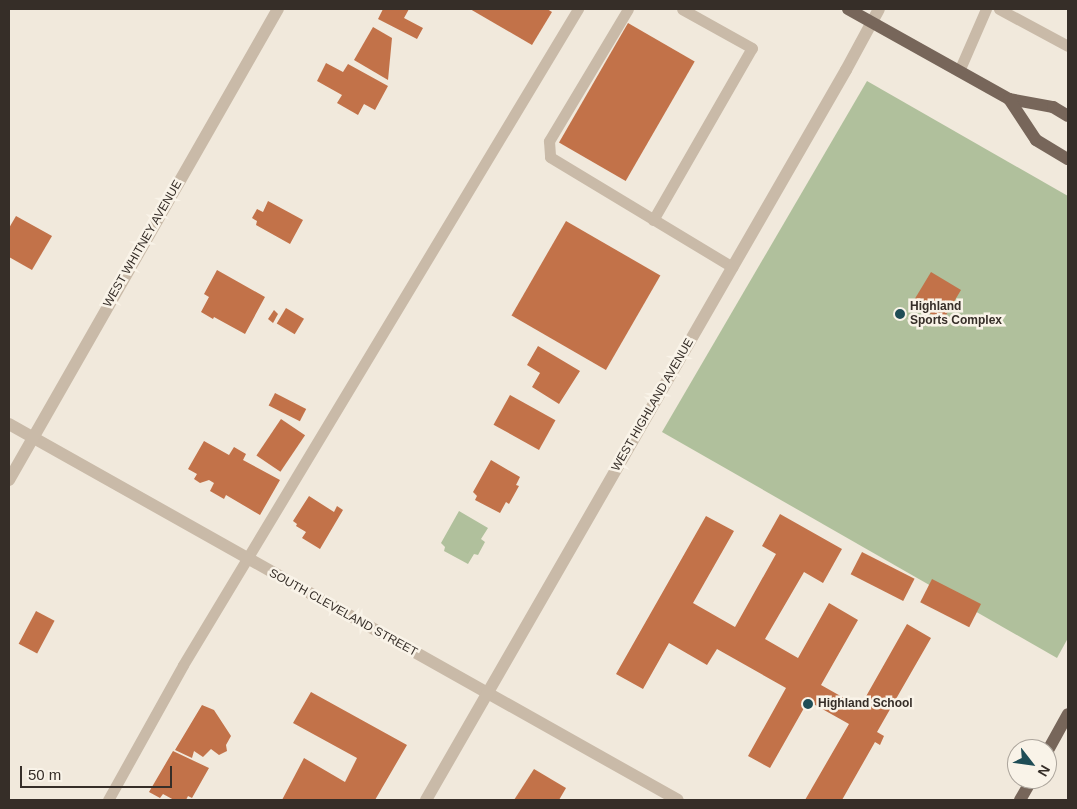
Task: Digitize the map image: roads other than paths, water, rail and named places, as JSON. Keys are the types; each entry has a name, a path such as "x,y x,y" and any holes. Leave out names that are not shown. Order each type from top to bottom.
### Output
{"main road":[{"path":"848,9 1009,99 1053,107 1068,116"},
{"path":"1009,99 1036,140 1068,159"},
{"path":"1054,739 1068,714"},
{"path":"1020,800 1026,789"}],"street":[{"name":"WEST WHITNEY AVENUE","path":"9,480 278,9"},
{"name":"WEST HIGHLAND AVENUE","path":"426,800 879,9"},
{"name":"SOUTH CLEVELAND STREET","path":"9,424 247,560 678,800"}],"lane":[{"path":"108,800 182,666 578,9"},
{"path":"628,9 549,141 550,158 732,267"},
{"path":"653,220 752,48 682,9"},
{"path":"959,71 986,9"},
{"path":"999,9 1068,45"}],"place":[{"name":"Highland Sports Complex","path":"900,314"},
{"name":"Highland School","path":"808,704"}]}
